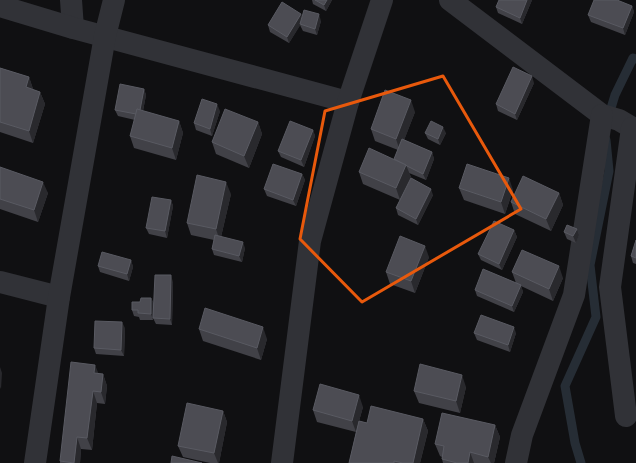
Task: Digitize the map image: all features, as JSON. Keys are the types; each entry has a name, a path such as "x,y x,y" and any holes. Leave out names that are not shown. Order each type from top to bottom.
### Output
{"street":[{"path":"71,0 73,28"},
{"path":"35,463 59,297 105,36 114,0"},
{"path":"282,463 310,241 348,102 382,0"},
{"path":"450,0 622,123"},
{"path":"0,6 73,28 348,102"},
{"path":"622,123 610,287 626,416"},
{"path":"516,463 522,436 574,295 622,123"},
{"path":"0,282 59,297"}],"highlighted area":[{"path":"443,76 521,209 362,302 300,239 325,111"}],"building":[{"path":"315,0 327,0 324,5"},
{"path":"499,0 527,0 520,18 496,7"},
{"path":"594,0 617,0 632,6 623,28 588,15"},
{"path":"282,2 301,14 287,37 268,25"},
{"path":"304,10 319,14 315,29 300,24"},
{"path":"513,67 532,76 515,114 496,104"},
{"path":"0,68 29,77 26,87 40,92 29,131 0,122"},
{"path":"120,84 144,89 140,110 137,109 136,114 115,110"},
{"path":"385,90 411,100 396,139 371,129"},
{"path":"202,99 217,104 210,129 194,123"},
{"path":"137,109 179,121 172,148 130,136"},
{"path":"225,109 258,122 244,156 212,142"},
{"path":"290,121 313,130 301,160 278,151"},
{"path":"431,121 443,127 438,139 425,133"},
{"path":"402,139 432,152 423,174 394,159"},
{"path":"369,148 406,165 396,188 359,172"},
{"path":"273,164 302,174 293,200 264,189"},
{"path":"467,164 509,178 501,202 459,188"},
{"path":"0,167 43,182 34,210 0,199"},
{"path":"197,175 226,182 216,229 187,223"},
{"path":"523,176 559,193 546,219 511,202"},
{"path":"411,178 431,189 416,219 396,208"},
{"path":"152,197 171,200 165,231 146,228"},
{"path":"494,221 514,230 499,264 478,254"},
{"path":"567,225 577,229 573,236 564,232"},
{"path":"215,235 243,242 239,256 212,249"},
{"path":"400,236 425,246 411,281 386,272"},
{"path":"636,240 636,258 631,256"},
{"path":"522,250 559,266 549,289 512,272"},
{"path":"102,252 131,260 127,274 98,266"},
{"path":"483,269 521,285 512,306 475,290"},
{"path":"155,275 171,275 170,319 153,318"},
{"path":"141,298 151,298 151,314 138,313 138,310 132,310 132,302 140,302"},
{"path":"205,308 263,327 257,348 199,329"},
{"path":"481,315 514,327 508,345 474,333"},
{"path":"95,321 122,322 121,350 94,348"},
{"path":"71,362 95,365 94,373 103,374 101,392 93,391 87,438 77,437 74,463 60,461"},
{"path":"420,364 462,375 456,401 414,391"},
{"path":"320,384 359,395 352,421 313,410"},
{"path":"187,403 223,411 214,453 178,446"},
{"path":"371,406 423,419 413,463 394,461 394,463 349,463 359,421 367,423"},
{"path":"442,413 495,425 488,457 470,452 468,463 457,463 442,459 444,446 435,444"},
{"path":"172,456 202,463 171,463"}],"waterway":[{"path":"608,118 615,95 633,58 636,59"},
{"path":"581,463 575,443 565,386 596,317 590,265 609,171 606,140"}]}
